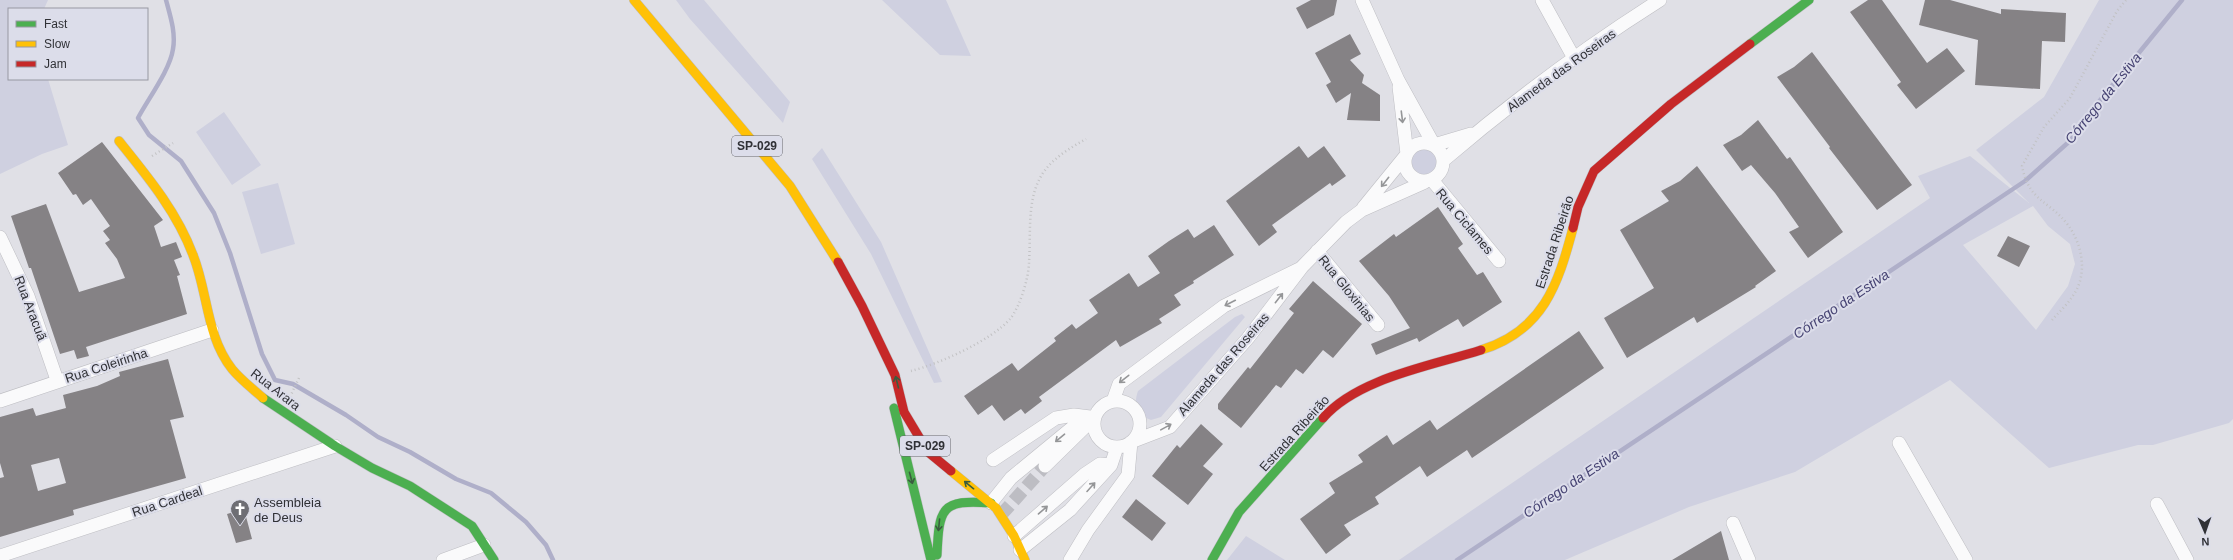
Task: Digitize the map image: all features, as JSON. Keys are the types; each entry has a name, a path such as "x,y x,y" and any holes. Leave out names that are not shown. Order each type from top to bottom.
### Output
{"main road":[{"name":"SP-029","path":"634,0 790,186 828,245 862,306 895,375 904,412 928,452 991,503 1014,536 1022,555"},
{"name":"Estrada Ribeirão","path":"1212,560 1240,512 1328,412 1342,400 1361,388 1374,383 1489,348 1508,339 1535,318 1554,290 1566,254 1578,207 1594,171 1671,104 1809,0"},
{"name":"Rua Arara","path":"119,141 156,187 181,226 194,256 212,330 226,359 247,384 268,403 335,446 372,468 410,486 472,526 494,560"},
{"name":"SP-029","path":"862,306 884,373"},
{"name":"SP-029","path":"888,388 902,439 930,560"},
{"path":"937,560 941,512 956,502 968,500 991,503"}],"street":[{"path":"1362,0 1398,80 1434,145"},
{"path":"1542,0 1574,58"},
{"name":"Alameda das Roseiras","path":"1444,160 1476,132 1574,58 1648,4 1660,0"},
{"path":"1398,80 1407,154 1405,167 1413,178 1429,181 1442,172 1444,160 1439,149 1434,145 1428,143 1416,144 1407,154"},
{"name":"Alameda das Roseiras","path":"1434,145 1476,132"},
{"name":"Alameda das Roseiras","path":"1362,210 1407,154"},
{"name":"Alameda das Roseiras","path":"1131,442 1170,427 1248,338 1302,267 1346,222 1362,210 1429,181"},
{"name":"Rua Ciclames","path":"1429,181 1499,261"},
{"name":"Rua Aracuã","path":"0,237 28,296 57,380"},
{"name":"Rua Gloxinias","path":"1317,251 1378,326"},
{"name":"Alameda das Roseiras","path":"1113,401 1119,384 1218,311 1302,267"},
{"name":"Rua Coleirinha","path":"0,401 57,380 212,330"},
{"path":"1070,560 1088,530 1128,475 1131,442 1139,430 1138,415 1128,404 1113,401 1100,408 1096,415 1094,430 1102,442 1117,447 1131,442"},
{"path":"993,460 1052,419 1070,416 1092,417"},
{"path":"991,503 1011,478 1084,418 1092,417"},
{"path":"1045,466 1086,428 1092,417"},
{"path":"1899,443 1966,560"},
{"name":"Rua Cardeal","path":"0,556 335,446"},
{"path":"1022,555 1070,510 1111,465 1117,447"},
{"path":"1014,536 1089,471 1100,464 1111,465"},
{"path":"2157,504 2187,560"},
{"path":"1733,523 1749,560"},
{"path":"443,560 484,545"}],"path":[{"path":"2052,320 2075,294 2081,275 2083,256 2068,225 2031,191 2025,180 2022,166 2044,127 2070,98 2117,11 2126,0"},
{"path":"895,375 940,361 978,344 1010,318 1024,291 1030,263 1033,202 1039,181 1051,164 1069,149 1086,139"},
{"path":"154,154 173,143"},
{"path":"291,395 299,378"}],"shaded area":[{"path":"0,0 48,0 44,8 8,8 8,80 48,80 68,145 42,154 0,174"},
{"path":"676,0 704,0 790,102 783,123 690,19"},
{"path":"882,0 946,0 971,56 940,55"},
{"path":"2099,0 2233,0 2233,419 2229,423 2153,445 2138,445 2049,468 1950,380 1795,472 1689,507 1565,560 1399,560 1930,198 1918,176 1970,156 2029,203 1976,150 2044,97","holes":["2033,206 2048,226 2070,244 2075,264 2068,286 2036,330 1963,245"]},
{"path":"224,112 261,165 232,185 196,132"},
{"path":"822,148 881,242 942,382 934,383 871,254 812,159"},
{"path":"1424,148 1434,152 1438,162 1434,172 1424,176 1414,172 1410,162 1414,152"},
{"path":"278,183 295,244 261,254 242,192"},
{"path":"1242,314 1245,317 1161,417 1151,420 1139,412 1136,405 1138,391 1235,317"},
{"path":"1246,536 1285,560 1227,560"}],"building":[{"path":"1311,0 1337,0 1334,15 1307,29 1296,8"},
{"path":"1868,0 1882,0 1927,63 1947,48 1965,71 1916,109 1897,85 1901,82 1850,12"},
{"path":"1925,0 1950,0 2001,14 2001,9 2066,13 2065,42 2042,41 2040,89 1975,85 1978,40 1919,25"},
{"path":"1350,34 1361,54 1350,60 1364,75 1362,83 1380,95 1380,121 1347,120 1351,93 1336,103 1326,85 1331,82 1315,53"},
{"path":"1812,52 1912,185 1877,210 1777,77 1794,67"},
{"path":"1758,120 1787,159 1790,157 1843,232 1808,258 1789,232 1799,227 1775,193 1751,165 1742,171 1723,145 1741,135"},
{"path":"102,142 163,220 154,226 161,247 176,242 182,257 174,260 180,275 177,276 187,314 86,347 89,356 77,359 74,350 60,354 31,268 29,268 11,216 46,204 79,292 125,278 117,259 105,243 110,240 103,231 110,226 91,199 83,205 76,194 73,195 58,173"},
{"path":"1299,146 1308,158 1324,146 1346,176 1332,186 1330,183 1272,225 1277,232 1259,246 1226,201"},
{"path":"1697,166 1776,271 1755,286 1756,287 1697,323 1694,317 1627,358 1604,318 1654,288 1620,230 1669,201 1661,191 1680,181"},
{"path":"1438,207 1463,244 1458,248 1477,275 1483,272 1502,302 1463,327 1458,319 1419,342 1417,338 1376,355 1371,344 1410,328 1389,296 1359,261 1394,234 1396,237"},
{"path":"1214,225 1234,255 1174,295 1181,305 1159,319 1162,323 1120,347 1116,340 1039,397 1042,401 1025,414 1021,409 1004,421 992,405 978,415 964,396 1012,363 1018,371 1056,341 1054,338 1072,324 1076,329 1098,313 1089,300 1129,273 1138,287 1160,273 1148,256 1169,241 1188,229 1194,238"},
{"path":"2008,236 2030,246 2019,267 1997,256"},
{"path":"1313,281 1362,324 1333,358 1323,350 1303,374 1296,369 1281,388 1276,385 1241,428 1218,409 1218,404 1248,367 1250,369 1294,313 1289,309"},
{"path":"1579,331 1604,368 1472,458 1467,450 1427,477 1420,466 1375,497 1379,504 1344,525 1351,535 1326,554 1300,519 1335,493 1329,483 1363,462 1358,455 1387,435 1393,445 1430,420 1437,430"},
{"path":"168,359 184,417 170,420 186,478 73,510 74,515 0,537 0,478 4,477 0,463 0,417 33,408 36,416 66,408 63,395 97,386 120,376 119,372","holes":["59,458 66,483 38,491 31,465"]},
{"path":"1201,424 1223,444 1203,466 1213,474 1188,505 1152,476 1177,445 1180,448"},
{"path":"1136,499 1166,523 1152,541 1122,517"},
{"name":"Assembleia de Deus","path":"244,509 252,539 236,543 227,514"},
{"path":"1721,531 1729,560 1672,560"}],"waterway":[{"path":"166,0 173,30 173,49 168,66 138,118 149,135 181,161 214,213 230,253 262,354 275,380 293,384 346,415 378,437 410,452 456,479 491,493 526,522 546,545 553,560"},
{"name":"Córrego da Estiva","path":"1457,560 2025,181 2071,140 2093,109 2182,0"}],"tunnel":[{"path":"1001,515 1045,466"}],"traffic: fast":[{"path":"1750,44 1809,0"},
{"path":"263,398 335,446 372,468 410,486 472,526 494,560"},
{"path":"894,408 931,560"},
{"path":"1212,560 1239,512 1323,418"},
{"path":"937,555 939,526 946,510 952,505 962,503 991,503"}],"traffic: slow":[{"path":"634,0 790,186 838,262"},
{"path":"119,141 161,195 179,224 198,269 212,328 223,356 243,381 263,398"},
{"path":"1481,350 1502,342 1519,331 1533,318 1545,303 1554,287 1573,228"},
{"path":"951,471 996,508 1014,536 1025,560"}],"traffic: jam":[{"path":"1573,228 1578,207 1594,171 1671,104 1750,44"},
{"path":"838,262 862,306 895,375 904,412 928,452 951,471"},
{"path":"1323,418 1338,404 1375,383 1418,368 1481,350"}],"place":[{"name":"Assembleia de Deus","path":"240,526"}]}
